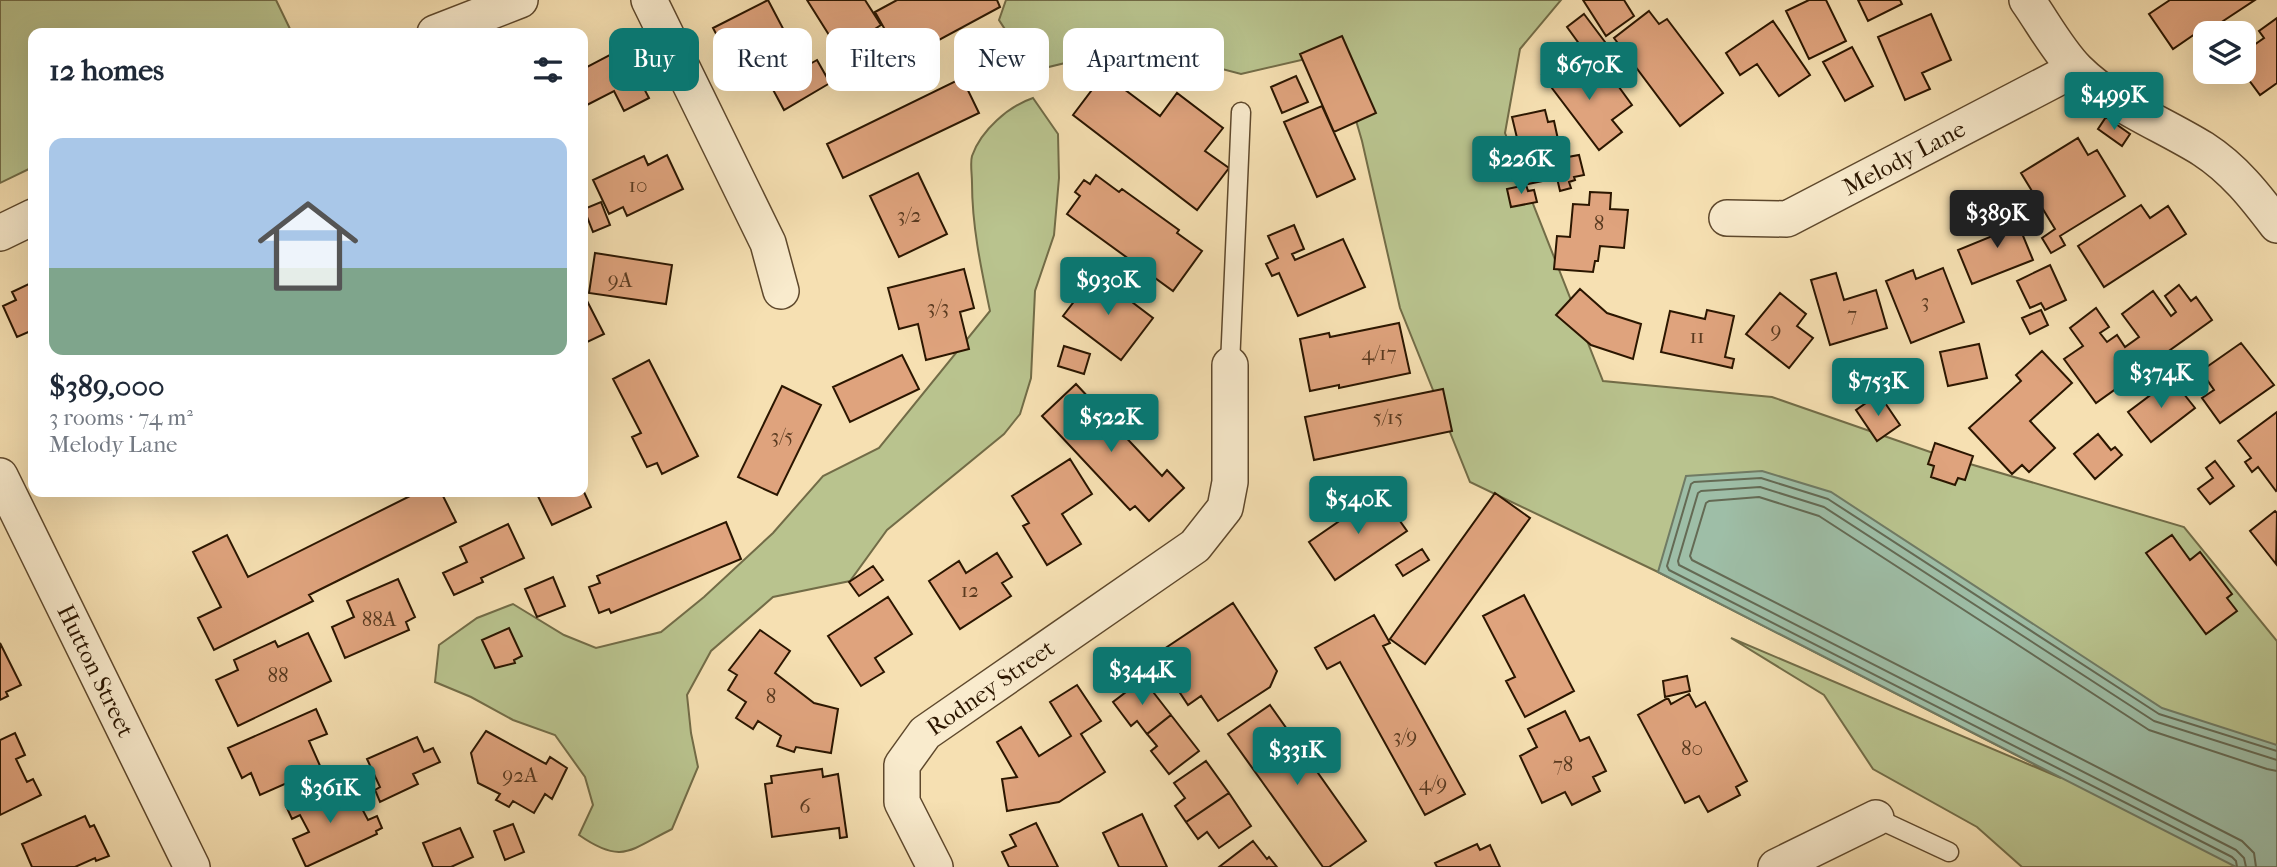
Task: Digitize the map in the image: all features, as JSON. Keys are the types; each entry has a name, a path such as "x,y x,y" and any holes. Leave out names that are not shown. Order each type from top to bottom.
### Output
{"street":[{"path":"448,28 520,0"},
{"path":"649,0 768,243 781,291"},
{"path":"2027,0 2075,69 2107,94 2204,150 2229,169 2249,189 2277,225"},
{"name":"Melody Lane","path":"1727,218 1787,219 2075,69"},
{"path":"0,233 28,219"},
{"name":"Rodney Street","path":"935,867 902,802 902,765 925,733 1195,546 1226,508 1230,482 1230,365"},
{"name":"Hutton Street","path":"0,476 191,867"},
{"path":"1776,867 1875,818"}],"lane":[{"path":"1230,365 1241,112"},
{"path":"1875,818 1941,846 1949,852"}],"shaded area":[{"path":"0,0 276,0 290,28 28,28 28,169 0,183"},
{"path":"1006,0 1561,0 1520,49 1505,133 1603,381 1772,397 1936,454 2184,527 2277,641 2277,867 2022,867 1977,827 1873,769 1824,695 1731,638 2061,778 1658,572 1470,482 1400,308 1362,141 1336,52 1241,74 1224,70 1224,28 1063,28 1063,63 1049,67 1049,28 1004,28 999,20"},
{"path":"1033,98 1058,134 1059,178 1054,235 1035,291 1031,378 1020,414 1004,434 887,530 850,581 773,597 711,651 687,695 698,767 672,829 635,848 616,852 606,850 579,835 593,805 585,777 555,735 513,720 471,697 435,682 439,645 477,618 513,604 564,635 596,648 661,632 704,597 773,533 823,476 879,448 990,311 975,231 971,159 982,137 997,120"}],"water":[{"path":"1762,471 1831,492 2162,708 2277,745 2277,867 2236,867 1658,572 1686,476"}],"building":[{"path":"768,0 783,28 713,28"},
{"path":"807,0 865,0 881,25 876,28 826,28 826,30"},
{"path":"897,0 997,0 1000,7 961,28 954,28 954,32 940,39 940,28 884,28 875,12"},
{"path":"1583,0 1624,0 1634,16 1606,36"},
{"path":"1809,0 1826,0 1846,41 1809,59 1786,11"},
{"path":"1858,0 1900,0 1902,4 1868,21"},
{"path":"2170,0 2255,0 2223,21 2193,21 2193,35 2173,49 2149,14"},
{"path":"1649,11 1659,24 1667,19 1723,93 1680,126 1614,38"},
{"path":"1584,14 1614,54 1596,67 1567,27"},
{"path":"1931,14 1951,60 1922,73 1930,89 1905,100 1878,37"},
{"path":"2277,18 2277,83 2260,95 2252,84 2256,84 2256,44 2264,38 2259,31"},
{"path":"1773,21 1810,75 1779,96 1757,64 1740,75 1726,53"},
{"path":"1342,36 1376,113 1334,132 1300,54"},
{"path":"1852,47 1873,86 1845,101 1823,62"},
{"path":"609,55 609,91 614,91 588,104 588,66"},
{"path":"1565,57 1588,88 1608,72 1632,105 1612,120 1622,132 1599,150 1542,75"},
{"path":"817,60 826,76 826,85 784,110 774,91 812,91 812,63"},
{"path":"1296,76 1308,102 1282,113 1271,87"},
{"path":"954,82 954,91 968,91 979,113 843,178 827,144"},
{"path":"614,91 645,91 649,98 624,111"},
{"path":"1091,91 1127,91 1160,116 1177,93 1223,128 1205,151 1229,168 1197,210 1073,115"},
{"path":"1322,106 1355,179 1317,197 1284,122"},
{"path":"1545,110 1548,122 1554,121 1562,158 1579,155 1584,175 1574,177 1575,180 1569,182 1571,188 1560,191 1557,178 1528,184 1512,117"},
{"path":"2106,117 2130,134 2122,146 2098,129"},
{"path":"2078,138 2088,155 2097,150 2125,196 2060,236 2065,245 2051,253 2042,238 2055,229 2021,173"},
{"path":"667,155 683,189 627,216 623,207 609,214 593,180 644,156 648,165"},
{"path":"918,173 947,234 899,257 870,196"},
{"path":"1096,175 1119,192 1122,189 1179,230 1177,233 1202,251 1173,291 1067,214 1080,196 1075,192 1084,180 1090,184"},
{"path":"1526,185 1528,191 1534,190 1537,202 1511,207 1507,189"},
{"path":"1590,192 1611,193 1610,209 1628,210 1624,248 1600,246 1593,272 1554,269 1557,236 1570,237 1573,204 1589,205"},
{"path":"601,202 610,225 593,232 588,219 588,207"},
{"path":"2141,205 2150,218 2168,206 2186,234 2104,287 2078,246"},
{"path":"2012,209 2033,260 1972,284 1958,250 1995,235 1989,219"},
{"path":"1294,225 1304,249 1292,254 1295,260 1343,239 1365,287 1298,316 1279,273 1272,276 1266,264 1278,258 1268,236"},
{"path":"595,253 672,265 666,304 589,293"},
{"path":"2050,265 2066,300 2045,310 2041,303 2030,308 2017,281"},
{"path":"1943,268 1964,322 1911,343 1886,281 1913,270 1916,279"},
{"path":"964,269 974,308 960,312 969,349 926,360 918,324 899,329 888,288"},
{"path":"1836,273 1844,300 1876,290 1887,328 1830,345 1811,280"},
{"path":"1095,274 1153,318 1121,360 1063,316"},
{"path":"28,284 28,332 17,337 3,306 16,300 12,292"},
{"path":"2179,285 2191,301 2196,297 2212,320 2096,403 2064,359 2083,346 2070,328 2096,308 2109,327 2100,333 2107,342 2117,335 2125,347 2139,337 2122,314 2153,291 2171,316 2176,312 2165,296"},
{"path":"1580,289 1607,313 1641,324 1633,359 1591,345 1556,315"},
{"path":"1780,293 1806,314 1797,326 1813,338 1789,368 1746,334"},
{"path":"588,303 604,334 588,342"},
{"path":"1707,310 1734,316 1725,357 1734,359 1732,368 1661,352 1670,311 1705,319"},
{"path":"2041,310 2048,325 2030,334 2022,318"},
{"path":"1399,323 1410,373 1339,388 1339,385 1310,391 1300,339 1329,333 1330,337"},
{"path":"2241,343 2274,385 2220,423 2202,398 2214,390 2201,371"},
{"path":"1979,344 1987,378 1948,386 1940,352"},
{"path":"1064,346 1090,354 1084,374 1058,366"},
{"path":"2042,351 2072,383 2030,421 2055,448 2029,472 2022,465 2012,474 1969,428 2021,381 2016,375"},
{"path":"902,355 919,389 850,422 833,387"},
{"path":"649,360 698,456 662,474 657,463 647,467 632,437 641,433 613,379"},
{"path":"2172,379 2195,408 2151,442 2128,412"},
{"path":"1076,384 1162,476 1167,470 1184,488 1149,521 1135,506 1130,510 1042,416"},
{"path":"782,386 821,405 777,495 738,477"},
{"path":"1443,389 1452,431 1314,460 1305,417"},
{"path":"1879,394 1900,425 1877,441 1856,410"},
{"path":"2277,412 2276,491 2258,467 2252,472 2245,462 2251,458 2238,441"},
{"path":"2098,434 2111,450 2115,447 2122,455 2095,479 2074,454"},
{"path":"1935,443 1973,456 1965,480 1958,478 1955,485 1931,477 1934,466 1928,464"},
{"path":"1070,459 1092,494 1062,514 1081,544 1047,565 1023,526 1029,523 1012,496"},
{"path":"2215,461 2234,486 2210,504 2198,489 2213,478 2206,468"},
{"path":"1380,493 1407,531 1335,580 1309,542"},
{"path":"1495,493 1530,518 1425,664 1390,639"},
{"path":"408,497 444,497 456,522 309,595 313,601 214,650 198,618 221,607 193,552 227,535 248,577"},
{"path":"538,497 586,497 591,507 552,525"},
{"path":"2275,511 2277,513 2276,564 2250,531"},
{"path":"726,522 741,559 611,613 609,609 599,613 589,587 600,583 597,576"},
{"path":"508,524 524,558 481,578 483,582 454,595 443,573 467,562 460,547"},
{"path":"2172,535 2190,560 2200,552 2232,594 2227,598 2237,611 2206,634 2146,553"},
{"path":"1422,549 1429,560 1403,576 1396,565"},
{"path":"997,553 1012,577 1002,583 1011,596 960,629 929,581 959,561 966,573"},
{"path":"873,566 883,580 859,596 849,582"},
{"path":"553,577 565,606 537,617 525,589"},
{"path":"398,579 415,617 406,622 409,630 345,658 332,627 354,617 347,601"},
{"path":"1524,595 1574,691 1525,717 1506,681 1515,677 1483,616"},
{"path":"888,597 912,634 875,658 884,672 861,686 828,636"},
{"path":"1233,603 1277,671 1270,687 1218,721 1201,696 1188,705 1155,655"},
{"path":"1374,615 1390,643 1383,646 1465,794 1425,815 1340,662 1327,669 1315,648"},
{"path":"509,628 522,656 514,660 515,663 495,668 482,640"},
{"path":"760,630 790,651 775,673 814,703 838,709 831,753 796,747 794,752 777,746 781,736 758,721 753,729 736,718 746,702 728,690 737,675 729,670"},
{"path":"308,633 331,681 238,726 216,680 238,670 234,660 275,641 278,647"},
{"path":"0,643 21,685 6,692 8,696 0,700"},
{"path":"1687,676 1690,691 1665,697 1663,681"},
{"path":"1143,679 1171,715 1147,734 1137,721 1131,726 1113,702"},
{"path":"1077,685 1101,721 1081,734 1105,772 1059,802 1007,811 1002,779 1017,777 997,742 1021,727 1039,756 1071,736 1050,702"},
{"path":"1689,694 1696,707 1705,702 1747,781 1736,787 1740,795 1708,812 1699,796 1685,803 1638,715 1668,698 1671,704"},
{"path":"1270,705 1366,841 1329,867 1323,867 1228,734"},
{"path":"316,709 327,734 309,741 321,768 260,795 251,773 242,778 228,748"},
{"path":"1565,711 1580,741 1589,737 1606,771 1593,777 1600,791 1572,805 1565,792 1542,803 1520,756 1537,747 1528,729"},
{"path":"1171,715 1199,751 1169,774 1151,751 1157,746 1147,734"},
{"path":"486,731 546,764 550,757 567,768 552,799 545,794 534,813 513,801 509,807 496,800 500,794 478,783 471,753"},
{"path":"15,733 25,755 16,759 27,782 33,779 41,795 0,815 0,740"},
{"path":"417,737 424,752 433,748 440,762 413,774 418,784 380,802 375,790 380,787 367,759"},
{"path":"1206,761 1229,793 1186,822 1175,806 1185,798 1174,783"},
{"path":"822,769 823,777 838,774 847,837 840,838 839,828 772,837 765,784 772,783 771,776"},
{"path":"333,784 344,807 358,801 368,820 377,816 382,828 376,831 377,834 306,867 293,839 309,832 300,815 292,819 286,806"},
{"path":"1229,793 1251,826 1219,848 1207,832 1198,839 1186,822"},
{"path":"1142,814 1167,867 1119,867 1103,833"},
{"path":"85,816 90,827 94,825 109,856 96,861 95,858 75,867 32,867 22,844"},
{"path":"1036,823 1058,867 1009,867 1002,852 1016,846 1010,835"},
{"path":"513,824 524,852 505,860 494,831"},
{"path":"460,828 473,857 451,867 433,867 423,843"},
{"path":"1253,841 1277,867 1219,867"},
{"path":"1477,844 1480,850 1490,845 1500,867 1437,867 1435,863"}]}
